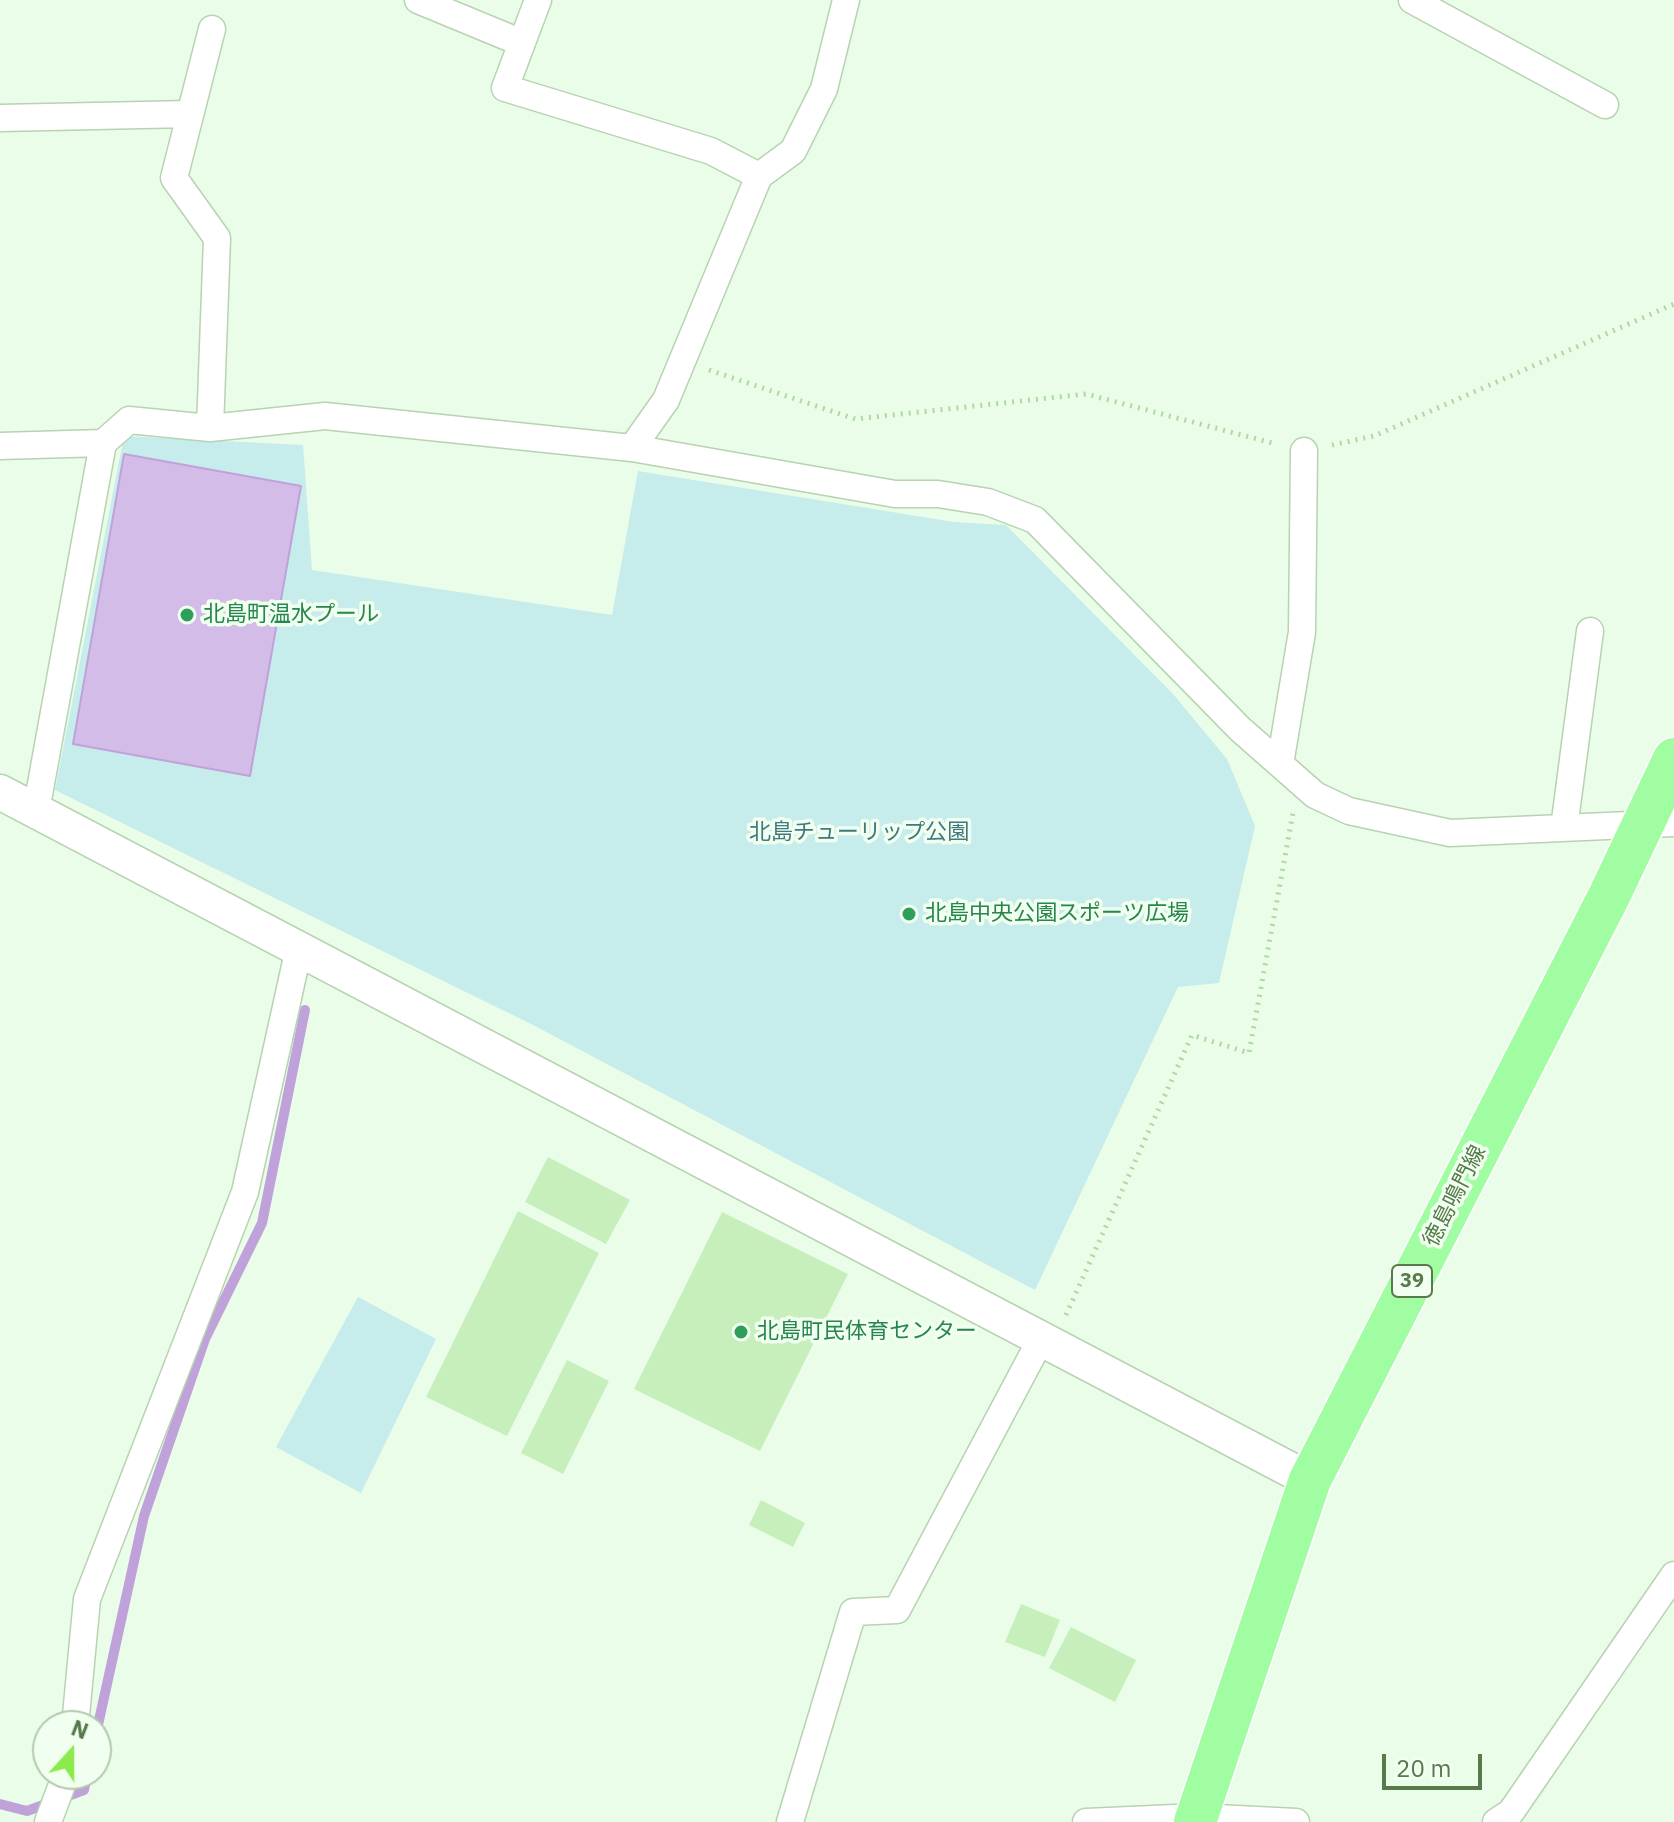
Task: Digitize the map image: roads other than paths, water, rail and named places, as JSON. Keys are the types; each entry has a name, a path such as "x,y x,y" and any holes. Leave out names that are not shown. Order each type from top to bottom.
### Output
{"main road":[{"name":"徳島鳴門線","path":"1196,1819 1310,1480 1659,824 1674,759"}],"street":[{"path":"418,0 522,43"},
{"path":"538,0 505,88 711,151 759,176"},
{"path":"632,448 666,400 759,176 793,151 824,89 846,0"},
{"path":"1412,0 1605,105"},
{"path":"210,428 217,238 174,178 212,29"},
{"path":"0,118 190,114"},
{"path":"36,811 103,443 129,420 210,428 325,416 632,448 895,494 938,494 988,502 1035,520 1240,729 1315,795 1349,811 1450,833 1659,824"},
{"path":"0,446 103,443"},
{"path":"1290,772 1302,632 1304,451"},
{"path":"1564,828 1590,631"},
{"path":"0,792 1310,1480"},
{"path":"77,1710 87,1599 245,1192 299,948"},
{"path":"790,1822 853,1612 897,1610 1047,1342"},
{"path":"1496,1822 1511,1812 1674,1575"},
{"path":"48,1822 60,1790"},
{"path":"1086,1822 1196,1819 1296,1822"}],"waterway":[{"path":"101,1710 144,1516 205,1339 262,1223 305,1010"},
{"path":"0,1804 27,1811 84,1790"}],"place":[{"name":"北島町温水プール","path":"187,615"},
{"name":"北島中央公園スポーツ広場","path":"909,914"},
{"name":"北島町民体育センター","path":"741,1332"}],"park label":[{"name":"北島チューリップ公園","path":"859,833"}]}
